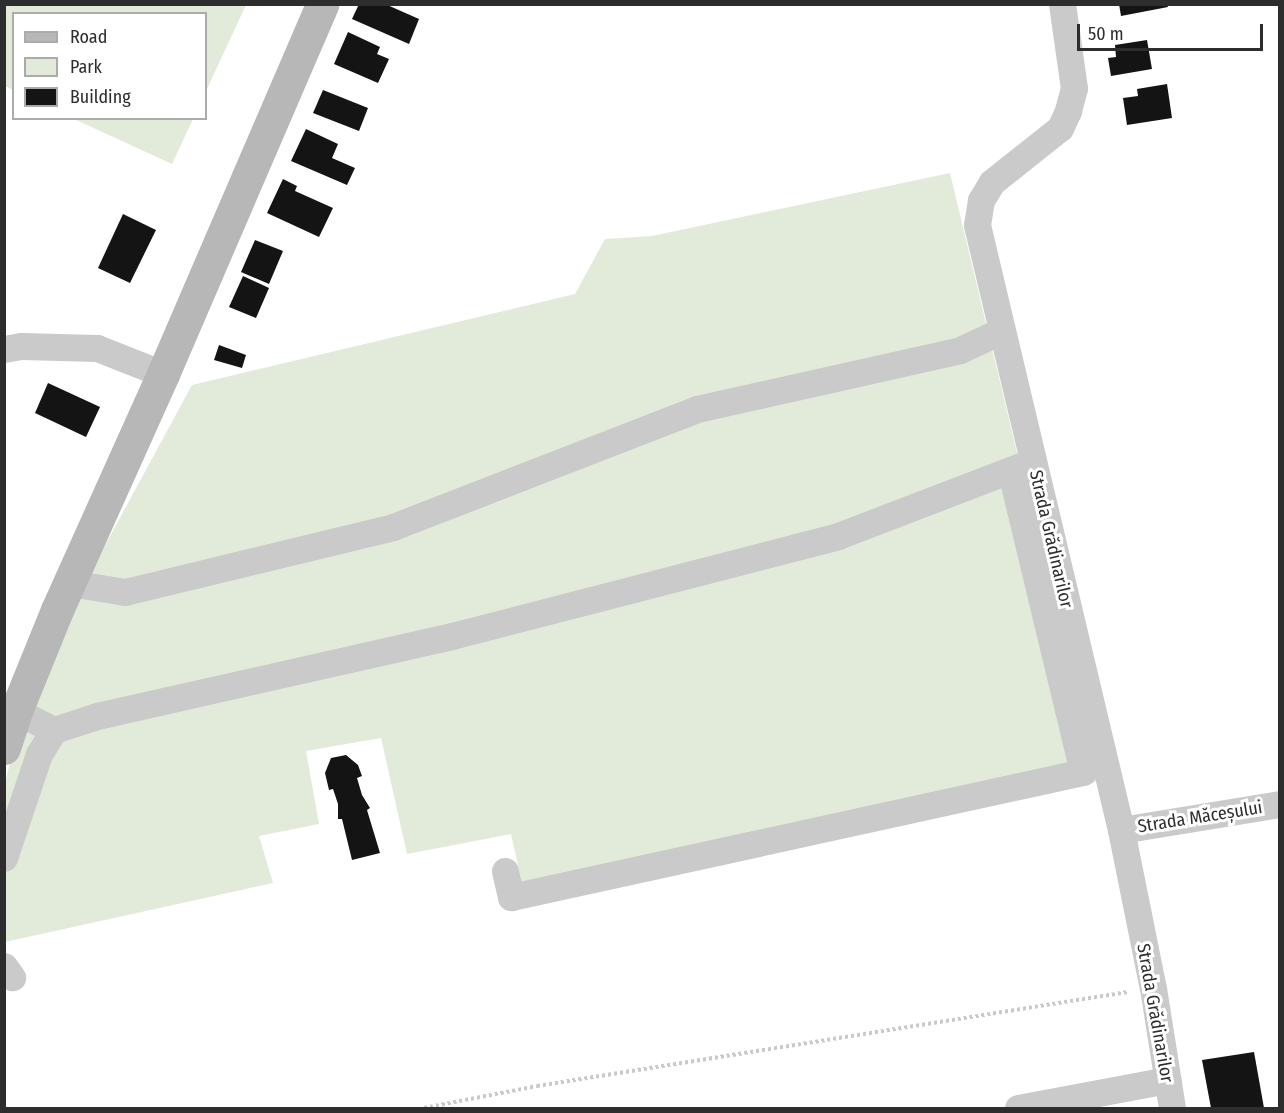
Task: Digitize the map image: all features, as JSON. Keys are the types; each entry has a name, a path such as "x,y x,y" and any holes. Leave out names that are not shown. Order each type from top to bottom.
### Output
{"main road":[{"path":"4,748 16,711 70,583 164,374 322,4"}],"street":[{"name":"Strada Grădinarilor","path":"1062,4 1074,88 1068,111 1060,128 992,182 981,200 977,225 1001,331 1022,466 1120,830 1153,988 1172,1108"},
{"path":"70,583 125,592 393,527 697,410 960,350 1001,331"},
{"path":"4,349 21,346 97,348 164,374"},
{"path":"4,858 39,754 54,730 97,716 452,636 838,536 1022,466 1083,772 511,897 505,871"},
{"path":"16,711 54,730"},
{"name":"Strada Măceșului","path":"1120,830 1280,804"},
{"path":"1018,1108 1167,1080"}],"path":[{"path":"424,1108 548,1084 1153,988"}],"green space":[{"path":"5,4 246,4 207,89 207,12 12,12 12,90 5,86"},
{"path":"76,120 192,120 172,164"},
{"path":"950,173 1096,782 526,901 511,834 407,854 381,738 306,751 319,824 259,836 273,883 5,942 4,786 14,748 84,584 192,385 575,294 605,239 652,236"}],"building":[{"path":"359,4 385,4 419,19 409,44 352,19"},
{"path":"1119,4 1167,4 1168,7 1121,16"},
{"path":"348,32 380,47 377,54 389,59 378,83 334,64"},
{"path":"1147,40 1152,69 1111,76 1108,58 1116,57 1115,45"},
{"path":"1167,84 1172,118 1127,125 1123,98 1138,96 1137,89"},
{"path":"323,90 368,108 359,131 313,113"},
{"path":"306,129 338,144 332,158 355,168 347,185 291,161"},
{"path":"283,179 297,186 295,191 333,208 319,237 267,213"},
{"path":"123,214 156,230 130,283 98,268"},
{"path":"255,240 283,251 269,284 241,272"},
{"path":"243,276 269,288 256,318 229,307"},
{"path":"219,345 246,355 242,368 214,360"},
{"path":"48,383 100,407 86,437 35,413"},
{"path":"346,755 358,765 362,776 357,778 362,795 370,808 367,810 380,853 352,860 342,819 338,819 338,804 333,789 329,790 325,773 331,758"},
{"path":"1254,1052 1264,1108 1211,1108 1202,1060"}]}
